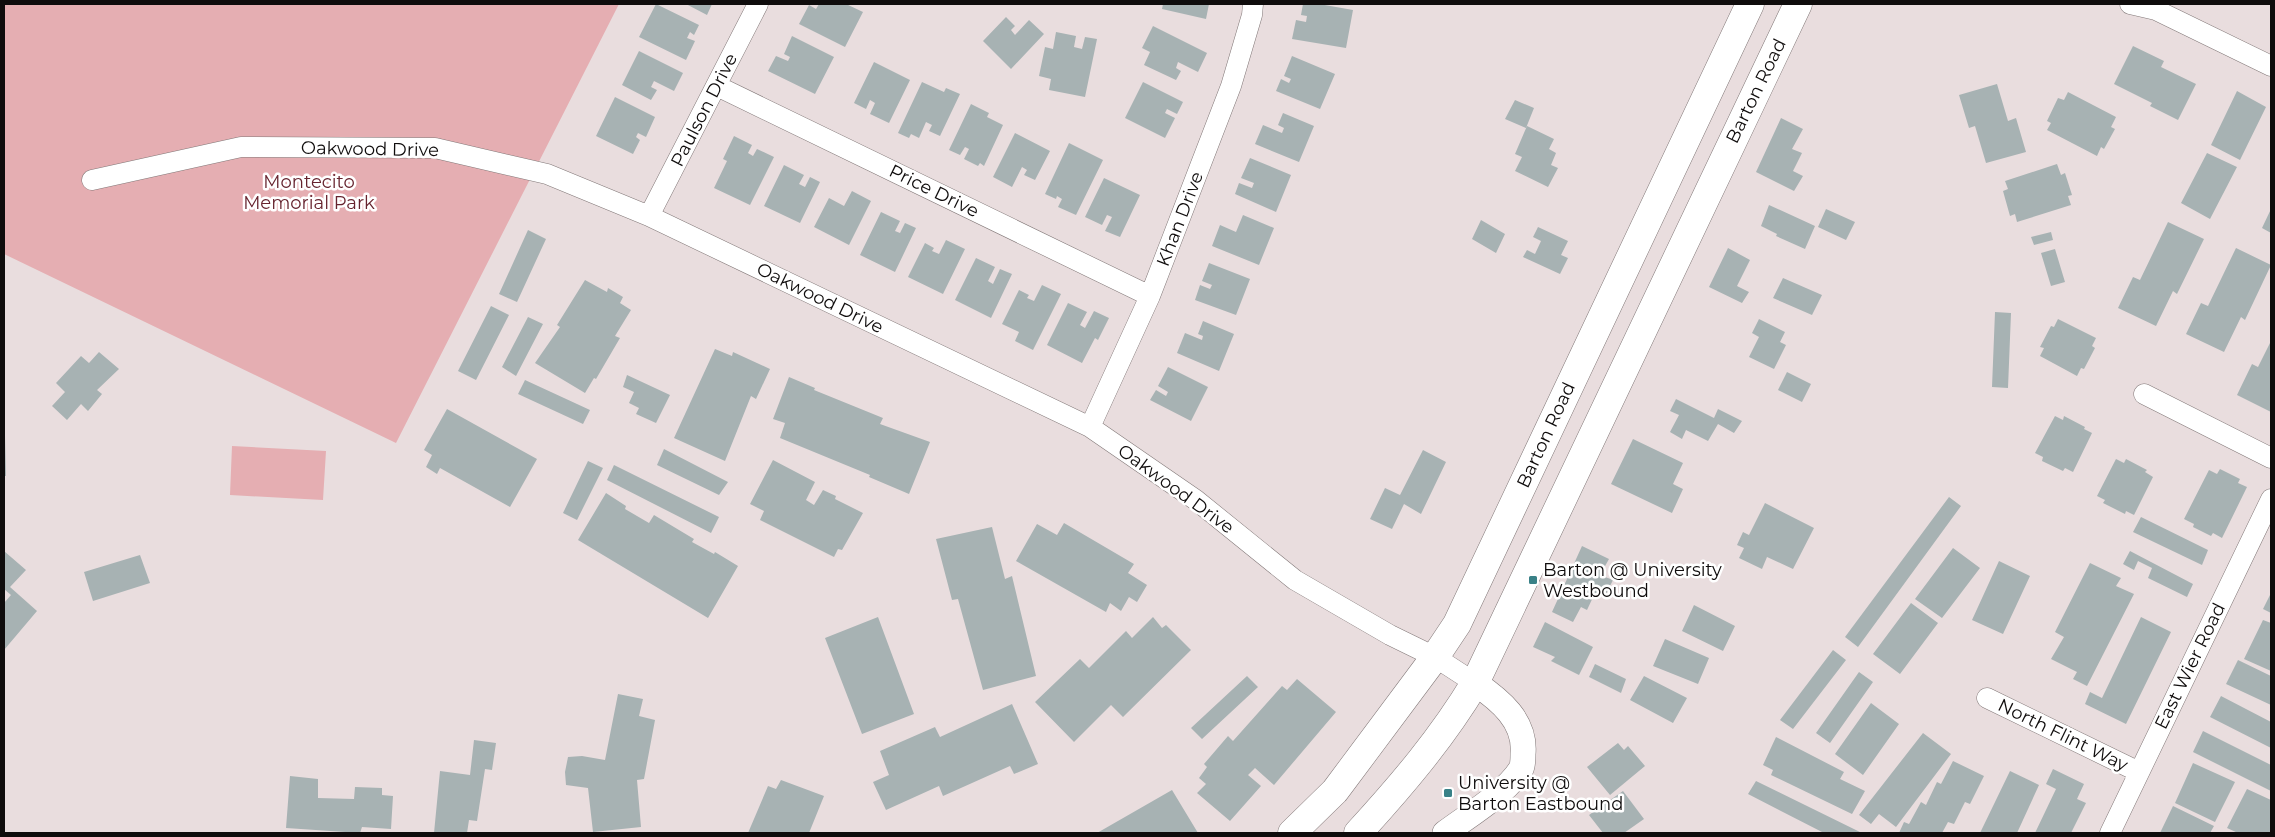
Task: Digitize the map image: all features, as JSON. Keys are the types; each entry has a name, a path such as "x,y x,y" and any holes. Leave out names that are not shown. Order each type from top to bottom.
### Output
{"main road":[{"name":"Barton Road","path":"1292,833 1334,791 1435,657 1457,624 1640,233 1750,4"},
{"name":"Barton Road","path":"1358,833 1408,777 1460,708 1475,683 1798,4"}],"street":[{"name":"Paulson Drive","path":"649,216 758,4"},
{"name":"Khan Drive","path":"1090,427 1150,296 1231,86 1252,15 1253,4"},
{"path":"2130,4 2156,10 2271,66"},
{"name":"Price Drive","path":"717,86 1150,296"},
{"name":"Oakwood Drive","path":"92,180 241,147 435,148 547,174 649,216 1090,427 1196,500 1295,580 1390,635 1435,657 1475,683"},
{"path":"2144,394 2271,458"},
{"name":"East Wier Road","path":"2110,833 2271,499"},
{"path":"1446,833 1510,784 1522,767 1524,743 1517,720 1493,695 1475,683"},
{"name":"North Flint Way","path":"1987,698 2139,772"}],"green space":[{"name":"Montecito Memorial Park","path":"4,4 619,4 396,443 4,254"},
{"path":"232,446 326,451 323,500 230,495"}],"building":[{"path":"656,4 699,25 694,35 690,32 687,38 695,41 686,60 639,37"},
{"path":"686,4 712,4 707,15"},
{"path":"819,4 846,4 863,12 845,47 799,24 809,5 816,9"},
{"path":"1163,4 1209,4 1206,19 1162,9"},
{"path":"1303,4 1319,4 1353,10 1346,48 1292,39 1296,20 1306,22 1307,16 1301,15"},
{"path":"1006,17 1015,26 1011,30 1015,35 1029,20 1044,34 1011,69 983,41"},
{"path":"1153,26 1207,53 1198,72 1178,62 1176,68 1181,71 1176,80 1144,65 1150,52 1142,48"},
{"path":"1056,32 1076,36 1074,47 1082,49 1085,37 1097,39 1085,97 1049,90 1051,79 1039,76 1045,47 1053,49"},
{"path":"792,36 834,57 815,94 768,71 776,56 788,61 790,57 784,54"},
{"path":"2133,46 2164,61 2161,67 2196,84 2178,120 2150,106 2152,103 2114,84"},
{"path":"639,51 683,73 674,91 654,81 651,87 657,90 651,100 622,85"},
{"path":"1292,56 1335,74 1320,109 1276,91 1281,79 1289,83 1291,79 1284,76"},
{"path":"874,62 910,80 889,123 870,114 875,103 870,100 866,109 854,103"},
{"path":"922,82 944,92 946,88 960,94 940,136 929,131 932,125 926,122 919,138 911,134 909,138 898,133"},
{"path":"1143,82 1183,102 1177,114 1167,109 1165,113 1175,118 1165,138 1125,118"},
{"path":"1997,84 2008,121 2016,118 2026,152 1986,163 1975,126 1969,128 1959,95"},
{"path":"2237,91 2266,107 2240,160 2211,145"},
{"path":"2068,92 2116,117 2111,127 2115,129 2104,149 2101,147 2097,156 2047,130 2051,123 2047,121 2058,98 2064,100"},
{"path":"615,97 655,117 646,137 638,133 636,137 640,140 633,154 596,136"},
{"path":"1515,100 1534,108 1526,128 1505,119"},
{"path":"971,104 989,113 987,117 1003,125 984,166 980,163 978,166 964,159 969,149 965,147 960,155 949,150"},
{"path":"1283,113 1314,126 1299,162 1255,144 1263,125 1282,133 1284,128 1278,125"},
{"path":"1781,118 1803,129 1792,149 1802,153 1793,171 1803,176 1794,191 1756,172"},
{"path":"1527,126 1554,139 1549,149 1556,153 1551,165 1558,168 1548,187 1515,171 1522,157 1515,154"},
{"path":"1015,133 1050,151 1035,180 1024,175 1027,170 1022,167 1012,187 993,177"},
{"path":"734,136 752,145 748,153 753,156 757,149 774,157 750,205 714,188 727,161 723,159"},
{"path":"1069,143 1103,160 1076,215 1058,207 1062,199 1057,196 1056,199 1045,194"},
{"path":"2207,153 2237,167 2210,219 2181,203"},
{"path":"1250,158 1291,175 1276,212 1235,194 1239,183 1252,188 1254,183 1241,178"},
{"path":"2057,164 2061,175 2065,173 2072,195 2068,196 2071,205 2017,222 2015,214 2010,216 2003,191 2008,189 2005,181"},
{"path":"784,165 804,175 799,184 805,187 810,177 820,182 800,223 764,206"},
{"path":"1104,178 1140,195 1120,237 1105,231 1112,217 1107,215 1102,225 1085,217"},
{"path":"852,191 871,201 849,245 814,227 829,198 844,206"},
{"path":"1769,205 1815,226 1805,249 1776,236 1777,234 1761,226"},
{"path":"1826,209 1855,222 1846,240 1818,227"},
{"path":"2271,209 2271,233 2262,228"},
{"path":"881,212 900,221 895,231 900,233 905,223 916,228 895,272 860,255"},
{"path":"1243,215 1274,228 1259,265 1212,246 1220,225 1236,232"},
{"path":"1481,220 1505,234 1496,253 1472,239"},
{"path":"2168,222 2204,239 2177,294 2173,291 2156,326 2118,308 2133,277 2140,280"},
{"path":"1538,227 1568,241 1561,255 1568,258 1560,274 1523,257 1527,250 1535,254 1541,241 1533,237"},
{"path":"528,230 546,239 517,302 499,294"},
{"path":"2051,232 2053,240 2034,245 2031,237"},
{"path":"946,240 965,249 943,294 908,277 925,243 934,248 932,251 939,254"},
{"path":"1728,248 1750,260 1737,286 1749,292 1742,303 1709,287"},
{"path":"2236,248 2271,265 2245,320 2241,317 2224,352 2186,334 2201,303 2208,306"},
{"path":"2055,249 2065,282 2051,286 2041,253"},
{"path":"976,258 995,267 988,281 993,284 1000,269 1012,274 991,318 955,300"},
{"path":"1209,263 1250,279 1236,315 1195,300 1200,285 1210,289 1212,285 1202,281"},
{"path":"1783,278 1822,295 1812,315 1773,298"},
{"path":"585,280 607,292 608,288 623,297 620,303 631,310 615,336 620,338 596,379 594,378 585,393 535,363 560,327 557,325"},
{"path":"1042,285 1061,294 1033,350 1015,341 1019,332 1002,324 1019,290 1029,295 1027,298 1034,301"},
{"path":"1068,303 1087,312 1080,325 1085,328 1094,311 1109,318 1098,340 1095,338 1082,363 1047,345"},
{"path":"491,306 509,315 476,380 458,371"},
{"path":"1995,312 2011,313 2008,388 1992,387"},
{"path":"528,317 543,324 516,376 502,367"},
{"path":"1759,319 1785,332 1780,342 1786,345 1774,369 1749,357 1759,337 1752,333"},
{"path":"2058,319 2096,338 2092,346 2095,348 2084,369 2081,368 2077,376 2040,356 2044,348 2040,347 2051,326 2054,327"},
{"path":"1203,321 1234,334 1219,371 1177,353 1185,333 1202,340 1203,336 1198,334"},
{"path":"2271,341 2271,412 2237,395 2252,364 2258,367"},
{"path":"715,349 732,356 733,352 770,369 756,399 751,396 725,461 674,438"},
{"path":"99,352 119,369 97,390 102,394 88,411 81,404 67,420 52,406 65,392 56,383 81,356 89,363"},
{"path":"1168,367 1208,387 1191,421 1150,400 1156,390 1166,396 1168,392 1158,386"},
{"path":"1787,372 1811,384 1802,402 1778,390"},
{"path":"627,375 670,395 656,423 636,414 639,408 629,403 634,392 623,387"},
{"path":"789,377 815,388 814,390 883,418 880,424 930,442 909,494 869,477 870,475 780,438 785,423 773,419"},
{"path":"525,380 590,410 583,424 518,394"},
{"path":"1676,399 1714,418 1718,409 1742,421 1734,433 1718,424 1708,441 1686,430 1682,439 1670,432 1679,415 1670,411"},
{"path":"447,409 537,459 510,507 440,468 437,474 426,467 432,455 424,450"},
{"path":"2055,416 2063,420 2064,416 2092,433 2073,472 2065,468 2063,471 2042,461 2043,457 2035,453"},
{"path":"5,436 6,476 4,476"},
{"path":"1633,439 1683,463 1673,484 1683,489 1672,513 1611,484"},
{"path":"664,449 728,482 719,495 657,465"},
{"path":"1423,450 1446,462 1421,514 1404,504 1392,529 1370,519 1385,488 1400,495"},
{"path":"2116,459 2124,463 2126,459 2147,470 2145,472 2153,477 2134,515 2126,511 2125,514 2103,503 2105,500 2097,496"},
{"path":"773,460 815,482 806,500 814,505 823,490 836,496 835,499 863,513 842,550 838,549 834,557 760,520 764,511 750,504"},
{"path":"588,461 603,468 577,520 563,513"},
{"path":"614,465 719,517 711,533 607,480"},
{"path":"2220,469 2240,479 2238,483 2247,487 2222,538 2213,533 2211,536 2193,527 2194,524 2184,519 2209,470 2217,474"},
{"path":"606,493 626,506 625,509 649,523 654,515 694,539 692,542 714,554 715,552 738,566 708,618 578,540"},
{"path":"1949,497 1961,506 1858,647 1845,637"},
{"path":"1765,503 1814,528 1793,569 1767,557 1762,569 1739,558 1744,548 1737,545 1743,532 1749,535"},
{"path":"2141,517 2208,550 2202,565 2133,532"},
{"path":"1064,523 1134,564 1128,573 1147,585 1137,602 1129,597 1121,611 1110,603 1106,612 1016,561 1037,524 1057,535"},
{"path":"992,527 1005,579 1012,576 1036,676 983,690 958,599 952,600 936,539"},
{"path":"1582,546 1609,559 1600,575 1613,580 1604,598 1595,593 1587,610 1581,607 1573,622 1552,612"},
{"path":"1953,548 1980,568 1942,618 1915,599"},
{"path":"4,551 26,570 10,587 37,611 4,650 4,603 11,595 4,589"},
{"path":"2130,551 2193,584 2187,597 2148,578 2152,568 2138,561 2134,570 2123,564"},
{"path":"140,555 150,583 93,601 84,572"},
{"path":"1999,561 2030,576 2003,634 1972,620"},
{"path":"2090,563 2121,578 2116,586 2134,594 2087,686 2073,679 2077,672 2051,659 2064,637 2055,632"},
{"path":"2271,593 2271,613 2263,609"},
{"path":"1911,603 1938,623 1900,674 1873,654"},
{"path":"1694,605 1735,626 1723,651 1682,631"},
{"path":"878,617 914,714 862,734 825,638"},
{"path":"1153,617 1162,628 1166,625 1191,650 1123,717 1111,705 1074,742 1035,702 1080,659 1089,668 1126,631 1132,638"},
{"path":"2141,617 2171,632 2126,724 2085,704 2090,692 2102,698"},
{"path":"2263,620 2271,623 2271,671 2244,659"},
{"path":"1545,622 1593,647 1579,675 1551,661 1555,657 1533,647"},
{"path":"1665,639 1709,658 1698,684 1653,666"},
{"path":"1833,650 1846,660 1793,729 1780,720"},
{"path":"2238,660 2271,676 2271,705 2226,684"},
{"path":"1595,664 1626,679 1621,693 1589,677"},
{"path":"1859,672 1873,682 1830,743 1816,733"},
{"path":"1247,676 1258,687 1202,739 1191,728"},
{"path":"1644,676 1687,698 1673,723 1630,700"},
{"path":"1297,679 1336,712 1274,785 1255,768 1248,775 1261,786 1230,821 1197,793 1206,784 1199,778 1207,767 1204,764 1228,736 1233,741 1282,686 1287,690"},
{"path":"618,694 643,699 639,716 655,720 644,779 637,780 641,827 593,832 588,788 566,785 565,772 568,757 582,756 605,760"},
{"path":"2221,696 2271,722 2271,748 2210,717"},
{"path":"1871,703 1899,724 1863,775 1835,754"},
{"path":"1012,704 1038,764 1014,774 1010,766 943,796 939,786 886,810 873,782 889,775 880,751 935,727 940,737"},
{"path":"2203,731 2271,765 2271,791 2193,752"},
{"path":"1923,733 1951,754 1896,827 1879,814 1871,824 1859,815"},
{"path":"1776,737 1844,772 1840,779 1865,791 1852,814 1771,775 1773,770 1763,765"},
{"path":"474,740 496,743 492,770 485,769 477,821 469,820 467,833 434,833 440,771 470,775"},
{"path":"1618,743 1624,750 1628,746 1645,766 1610,795 1587,767"},
{"path":"1953,761 1984,776 1970,804 1965,802 1954,824 1948,822 1942,833 1899,833 1904,822 1909,824 1921,802 1926,805 1937,782 1941,784"},
{"path":"2193,763 2235,782 2215,822 2175,803"},
{"path":"2053,769 2084,784 2077,799 2086,803 2071,833 2035,833 2056,789 2046,784"},
{"path":"2010,771 2039,785 2017,833 1980,833"},
{"path":"290,776 318,779 318,798 354,799 355,787 382,788 382,795 393,796 391,829 362,827 360,833 286,828"},
{"path":"781,780 824,796 809,833 748,833 768,786 776,789"},
{"path":"1756,781 1862,833 1824,833 1748,794"},
{"path":"2247,789 2271,800 2271,833 2238,833 2227,828"},
{"path":"1172,790 1198,833 1097,833"},
{"path":"1623,791 1644,819 1624,833 1603,833 1589,815"},
{"path":"2173,806 2214,826 2210,833 2160,833"}],"place":[{"name":"Barton @ University Westbound","path":"1533,580"},
{"name":"University @ Barton Eastbound","path":"1448,793"}]}
